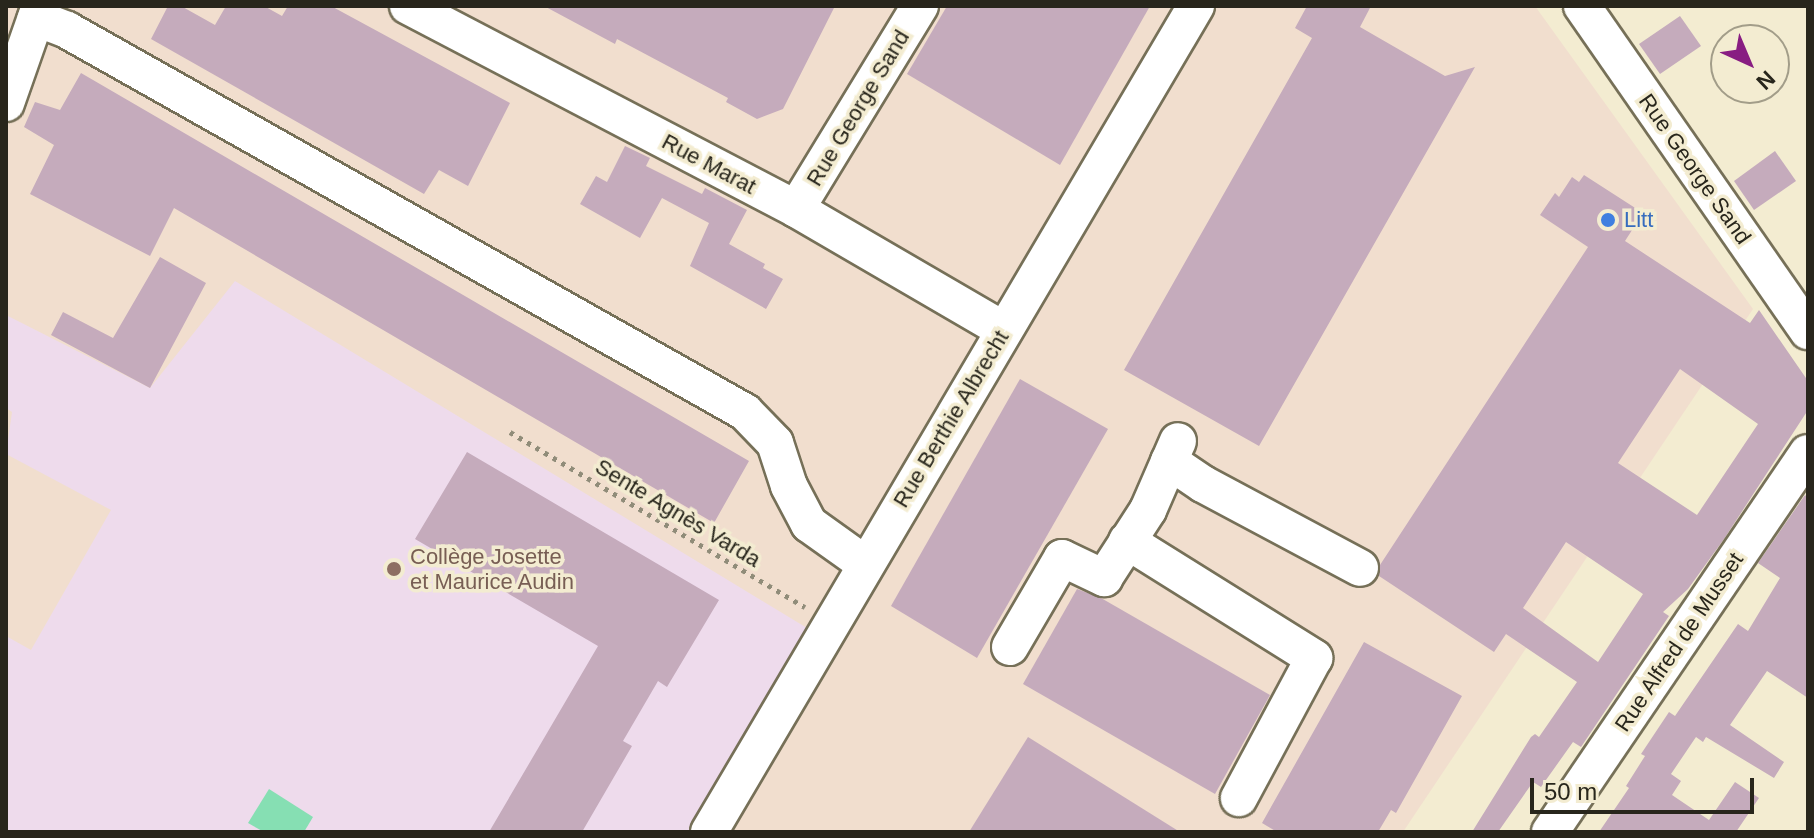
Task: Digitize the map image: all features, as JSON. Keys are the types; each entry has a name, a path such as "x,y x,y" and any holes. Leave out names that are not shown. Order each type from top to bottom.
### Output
{"street":[{"name":"Rue Marat","path":"408,6 796,209 1004,330"},
{"name":"Rue George Sand","path":"796,209 920,6"},
{"name":"Rue Berthie Albrecht","path":"709,832 830,622 1196,6"},
{"name":"Rue George Sand","path":"1582,6 1808,331"},
{"path":"6,103 38,12 745,412 775,443 789,486 809,524 865,564"},
{"path":"1010,647 1062,558 1104,578 1148,510 1173,451 1203,484 1360,568"},
{"name":"Rue Alfred de Musset","path":"1550,832 1808,453"},
{"path":"1127,541 1314,658 1239,798"}],"path":[{"name":"Sente Agnès Varda","path":"510,432 830,622"}],"shaded area":[{"path":"6,6 1535,6 1753,309 1403,832 6,832"},
{"name":"Collège Josette et Maurice Audin","path":"235,281 807,628 693,832 6,832 6,636 31,650 111,510 6,454 12,412 6,408 6,315 150,388"}],"green space":[{"path":"269,789 313,817 304,832 264,832 248,823"}],"building":[{"path":"168,6 181,6 215,25 226,6 264,6 282,16 288,6 331,6 510,103 468,186 439,170 424,194 151,39"},
{"path":"544,6 835,6 783,109 757,119 726,102 728,98 617,39 615,44"},
{"path":"947,6 1150,6 1060,165 907,74"},
{"path":"1307,6 1371,6 1360,27 1445,76 1475,67 1259,446 1124,370 1312,38 1295,28"},
{"path":"1680,16 1701,46 1660,74 1639,44"},
{"path":"81,73 749,461 714,523 174,208 150,256 30,194 54,145 24,127 35,102 60,110"},
{"path":"625,146 650,158 646,166 702,194 705,188 747,210 729,244 765,264 763,268 783,279 766,309 690,266 709,223 662,198 640,238 580,204 596,176 607,182"},
{"path":"1775,151 1796,181 1754,210 1734,181"},
{"path":"1584,175 1643,213 1625,241 1750,323 1759,310 1808,381 1808,410 1724,539 1688,589 1663,612 1669,616 1581,747 1573,742 1541,787 1533,782 1498,832 1472,832 1531,737 1535,734 1539,737 1577,682 1506,634 1494,652 1379,576 1380,565 1588,247 1540,215 1555,193 1559,197 1572,177 1579,182","holes":["1680,369 1758,424 1697,515 1618,463","1566,542 1643,594 1598,662 1523,608"]},
{"path":"160,257 206,283 150,388 51,335 63,312 113,338"},
{"path":"1020,379 1108,429 977,658 891,606"},
{"path":"467,452 719,600 667,687 658,681 623,741 632,746 582,832 489,832 598,646 415,539"},
{"path":"1805,495 1808,498 1808,698 1767,671 1730,725 1784,762 1774,778 1706,737 1703,742 1696,737 1671,774 1681,781 1672,795 1709,820 1735,782 1759,798 1736,832 1599,832 1629,788 1626,786 1645,756 1641,754 1669,712 1675,716 1738,624 1748,631 1780,578 1758,563"},
{"path":"1077,589 1101,598 1270,695 1215,794 1023,684"},
{"path":"1364,642 1462,696 1396,813 1391,810 1378,832 1277,832 1262,823"},
{"path":"1028,737 1180,832 969,832"}],"place":[{"name":"Litt","path":"1608,220"},
{"name":"Collège Josette et Maurice Audin","path":"394,569"}]}
